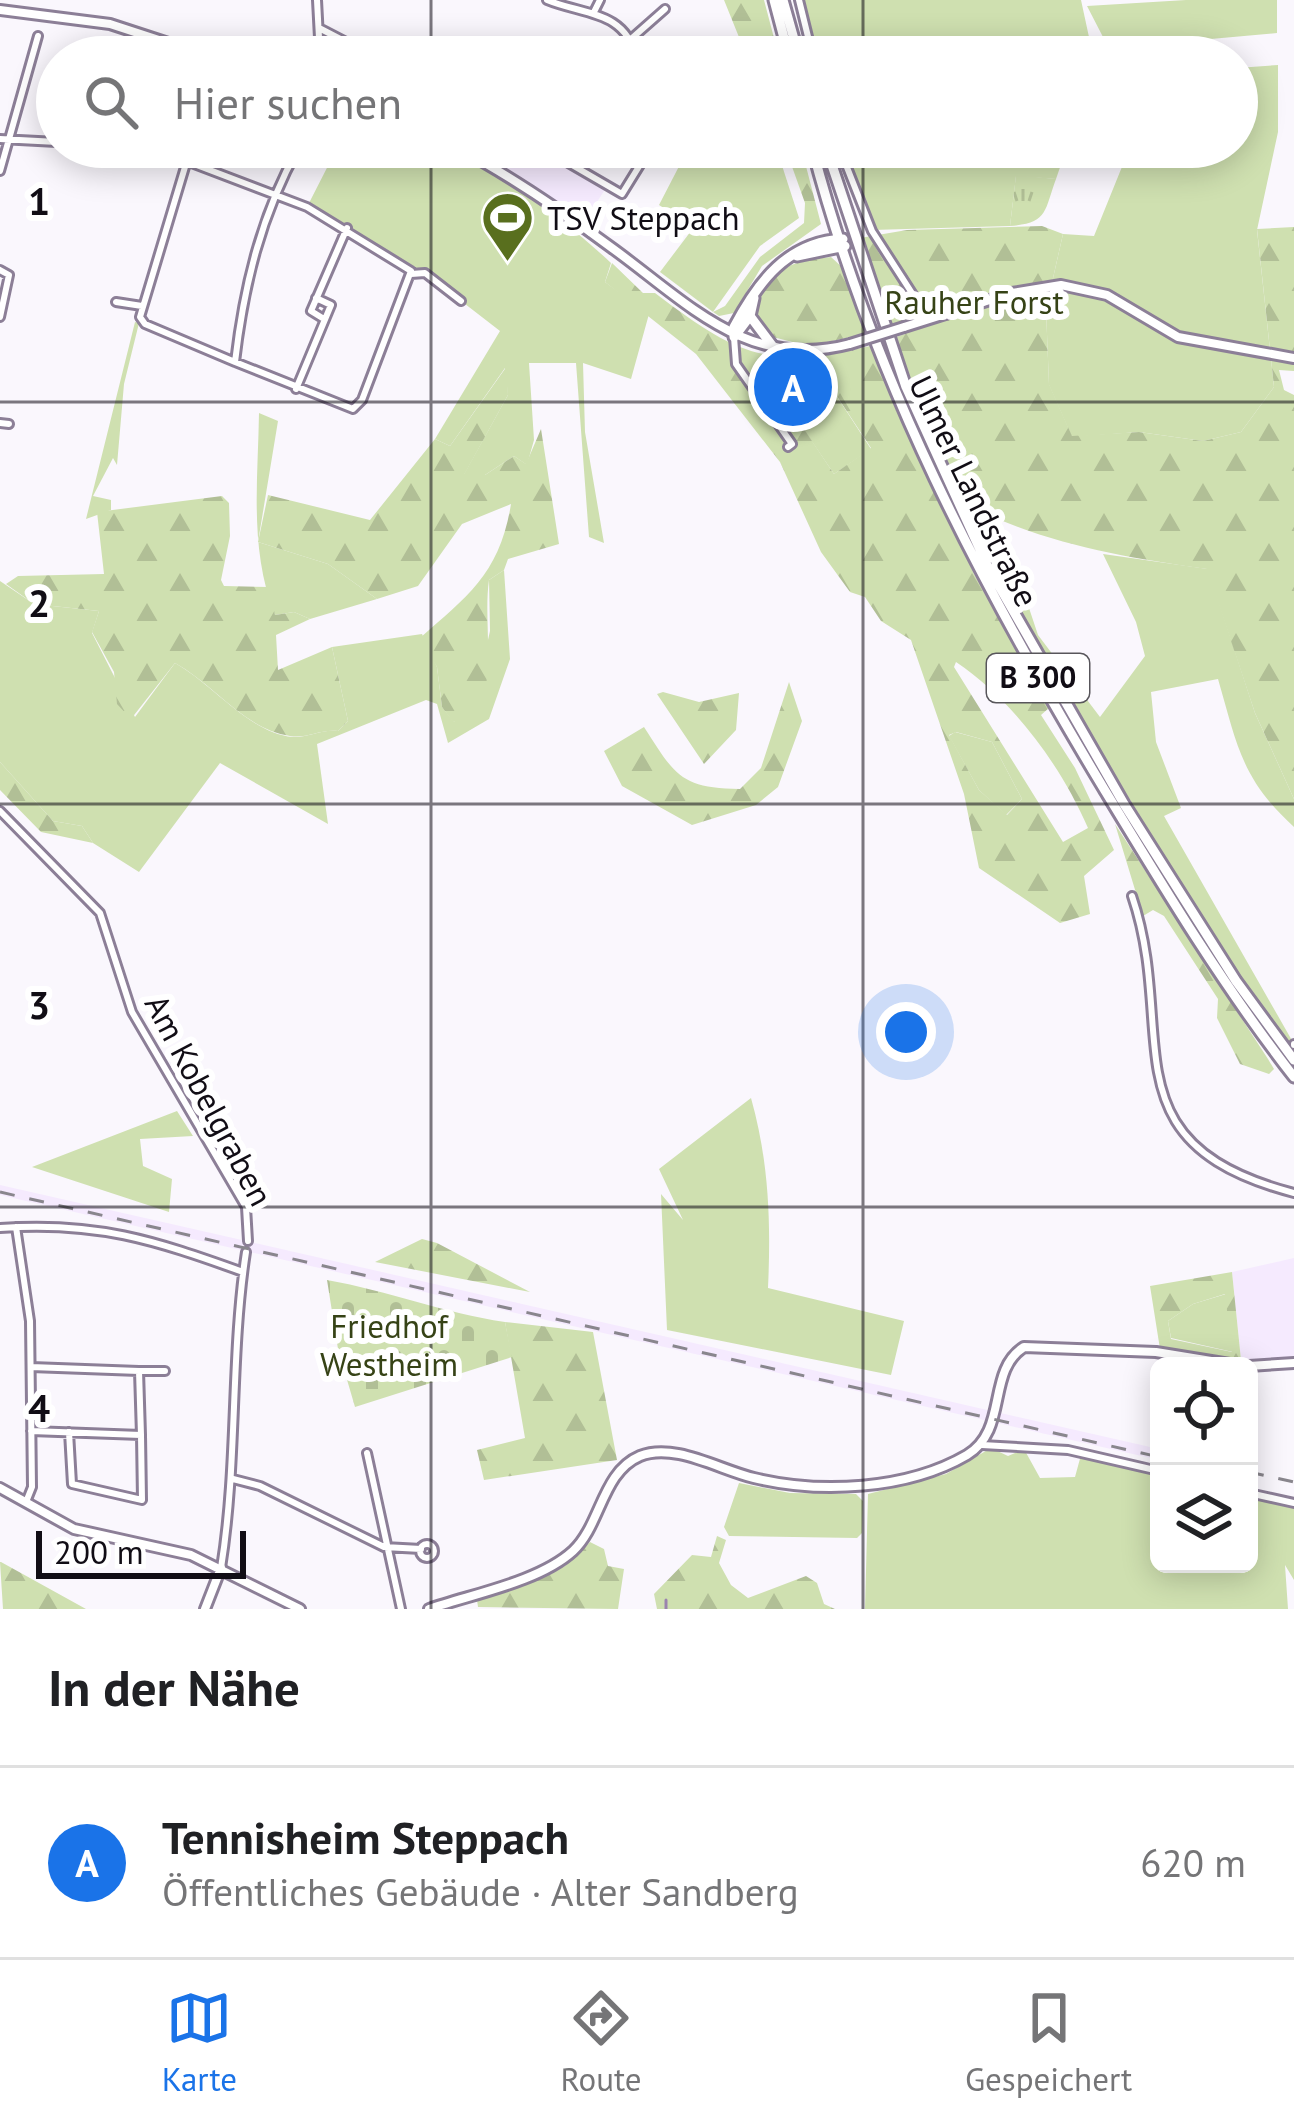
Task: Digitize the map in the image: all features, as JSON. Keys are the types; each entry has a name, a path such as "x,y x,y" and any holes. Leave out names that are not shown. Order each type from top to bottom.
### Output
{"main road":[{"path":"774,0 783,36"},
{"path":"783,0 793,36"},
{"name":"Ulmer Landstraße","path":"818,168 840,243 902,407 1000,611 1178,910 1294,1077"},
{"name":"Ulmer Landstraße","path":"832,168 912,403 998,586 1187,904 1294,1060"},
{"path":"818,243 827,220 825,194"},
{"path":"791,256 854,239"},
{"path":"733,340 734,326 769,269 818,243 840,243"},
{"path":"733,340 750,316 754,293"},
{"path":"750,316 774,348"}],"street":[{"path":"317,0 321,36"},
{"path":"547,0 593,12 615,22 628,36"},
{"path":"593,12 600,0"},
{"path":"800,0 808,36"},
{"path":"634,36 665,9"},
{"path":"0,10 96,21 144,36"},
{"path":"321,29 334,36"},
{"path":"0,170 4,139 36,42"},
{"path":"4,139 36,141"},
{"path":"184,168 140,317 235,362 344,410 359,406 411,274"},
{"path":"206,168 273,192 346,228 395,257 411,274"},
{"path":"235,362 242,304 273,192 287,168"},
{"path":"490,168 577,222 733,340 812,351 850,344 1012,293 1061,285 1107,295 1191,341 1294,358"},
{"path":"575,168 618,194 639,168"},
{"path":"847,168 872,231 929,320"},
{"path":"324,319 310,311 346,228"},
{"path":"0,317 4,271"},
{"path":"411,274 425,273 461,301"},
{"path":"296,388 331,305 316,298"},
{"path":"116,302 142,306"},
{"path":"733,340 736,364 792,443 788,447"},
{"name":"Am Kobelgraben","path":"0,811 100,913 137,1022 246,1207 248,1241"},
{"path":"1132,896 1148,947 1150,1033 1165,1103 1198,1150 1224,1170 1294,1193"},
{"path":"0,1228 60,1224 119,1231 243,1272"},
{"path":"16,1227 31,1321 32,1487 26,1502"},
{"name":"Am Kobelgraben","path":"221,1568 233,1479 234,1378 246,1252"},
{"path":"429,1609 571,1553 623,1467 647,1454 672,1453 751,1477 812,1487 891,1480 952,1462 982,1444 993,1427 1007,1364 1024,1347 1188,1357"},
{"path":"1258,1365 1294,1363"},
{"path":"31,1367 165,1371"},
{"path":"69,1432 72,1484 129,1501 142,1500 140,1370"},
{"path":"32,1431 141,1435"},
{"path":"982,1444 1068,1450 1150,1469"},
{"path":"367,1453 401,1609"},
{"path":"233,1479 260,1486 390,1547 421,1549"},
{"path":"0,1488 80,1531 175,1549 300,1609"},
{"path":"1258,1495 1294,1503"},
{"path":"206,1609 221,1568"}],"shaded area":[{"path":"502,168 574,168 606,188 586,219"},
{"path":"0,1185 1150,1447 1150,1458 0,1195"},
{"path":"1294,1258 1294,1357 1241,1357 1232,1272"}],"green space":[{"path":"724,0 764,0 773,36 739,36"},
{"path":"803,0 1081,0 1089,36 812,36"},
{"path":"1277,0 1277,33 1102,36 1087,6"},
{"path":"1278,65 1278,132 1257,230 1274,387 1241,432 1203,441 1139,432 1072,437 1049,385 1046,309 1063,234 1094,236 1122,168 1258,168 1258,66"},
{"name":"TSV Steppach","path":"327,168 482,168 530,197 611,263 605,282 649,314 631,379 583,363 585,432 604,543 589,537 576,363 529,363 534,440 527,465 514,456 485,475 463,476 508,395 505,368 450,446 435,439 500,331 425,273 307,207"},
{"path":"678,168 783,168 799,218 760,246 713,312 660,272 694,227 659,205"},
{"path":"792,168 806,168 821,224 762,266 734,313 719,316 713,312 725,306 760,257 804,223 805,203"},
{"path":"850,168 1060,168 1056,179 1016,176 1010,226 872,230"},
{"path":"1016,175 1056,179 1043,214 1032,222 1010,226"},
{"name":"Rauher Forst","path":"1042,226 1063,234 1046,309 1049,384 1072,436 1139,432 1203,441 1241,432 1274,387 1257,229 1294,227 1294,371 1279,370 1284,390 1294,395 1294,799 1255,713 1207,569 1071,543 991,516 1020,581 1021,620 930,433 893,338 905,334 903,323 889,327 860,238 907,230"},
{"path":"831,257 843,268 866,334 808,346 765,335 755,313 772,277 792,265"},
{"path":"612,263 643,293 655,293 709,331 754,352 804,357 870,346 974,574 1049,708 1041,715 1075,768 1114,850 1084,876 1090,914 1060,923 979,868 964,794 911,640 881,621 865,597 850,592 821,552 780,462 696,354 605,282","holes":["792,369 823,375 871,448 834,474 776,387","956,662 1016,715 1064,781 1088,828 1063,842 954,667","956,732 992,742 1022,799 1007,815 979,790 949,735"]},
{"path":"135,322 139,323 124,384 117,465 113,458 93,496 111,500 111,510 86,519"},
{"path":"507,366 508,395 464,475 485,475 514,456 526,464 541,429 559,544 508,559 504,570 489,580 488,668 482,702 476,716 453,722 442,707 437,667 420,638 467,595 490,566 511,504 462,524 418,586 377,599 328,564 258,542 268,495 370,520 435,439 450,446"},
{"path":"792,369 823,375 871,449 834,474 775,387"},
{"path":"259,413 278,421 258,540 257,490"},
{"path":"222,496 229,503 230,536 221,580 224,586 269,587 275,615 294,612 310,619 276,635 278,670 332,647 348,721 338,731 296,737 273,732 244,716 175,663 131,719 117,704 114,672 92,632 99,611 34,604 6,584 18,576 104,574 97,512"},
{"path":"258,542 328,564 377,599 310,619 294,612 275,615"},
{"path":"1103,554 1208,569 1255,713 1294,799 1294,827 1252,776 1236,742 1218,679 1151,692 1156,742 1181,808 1164,816 1294,1044 1290,1048 1208,929 1021,620 1020,581 1038,635 1100,717 1145,656 1136,622"},
{"path":"504,570 510,659 489,719 448,743 437,704 426,700 317,744 328,824 220,763 139,872 93,843 82,826 53,821 0,762 0,581 34,604 99,611 92,633 135,717 175,663 261,727 299,737 338,731 348,721 332,647 422,634 437,667 442,707 454,722 483,662 490,631 489,580"},
{"path":"789,682 802,721 778,787 756,805 692,825 622,786 604,751 644,727 681,776 704,786 740,789 761,768"},
{"path":"739,693 736,730 704,764 657,694 699,702"},
{"path":"955,732 992,742 1022,799 1006,815 979,790 949,736"},
{"path":"0,762 53,821 82,826 93,843 41,832 0,790"},
{"path":"1115,824 1268,1059 1274,1069 1269,1074 1240,1064 1217,1018 1218,999 1164,916 1153,910 1143,916"},
{"path":"751,1098 767,1192 768,1288 904,1321 891,1375 667,1330 661,1194 683,1220 659,1169"},
{"path":"177,1111 193,1136 140,1139 143,1166 172,1179 169,1212 32,1167"},
{"path":"422,1239 437,1243 530,1292 375,1262"},
{"path":"1232,1272 1241,1357 1160,1349 1150,1286","holes":["1225,1294 1232,1352 1171,1339 1168,1321 1193,1304"]},
{"name":"Friedhof Westheim","path":"327,1280 505,1322 512,1357 355,1407 338,1349"},
{"path":"1226,1294 1233,1352 1171,1338 1168,1321 1193,1304"},
{"path":"505,1322 593,1332 617,1460 484,1480 477,1450 525,1438"},
{"path":"991,1448 1008,1456 1024,1449 1040,1478 1075,1477 1081,1455 1150,1471 1150,1573 1258,1573 1258,1497 1294,1505 1294,1580 1285,1565 1288,1609 865,1609 868,1494 946,1474"},
{"path":"739,1483 790,1493 856,1494 863,1501 862,1533 857,1538 729,1536 724,1527"},
{"path":"717,1536 726,1540 719,1563 731,1585 748,1598 806,1576 817,1583 824,1604 835,1609 657,1609 654,1594 692,1555 711,1557"},
{"path":"590,1542 604,1549 608,1566 624,1569 618,1609 478,1607 477,1600 565,1566"},
{"path":"1,1562 86,1609 3,1609"}],"waterway":[{"path":"666,1600 666,1609"}],"railway":[{"path":"0,1192 1150,1455"},
{"path":"1258,1474 1294,1482"}],"place":[{"name":"TSV Steppach","path":"508,264"},
{"name":"Tennisheim Steppach","path":"793,387"}]}
